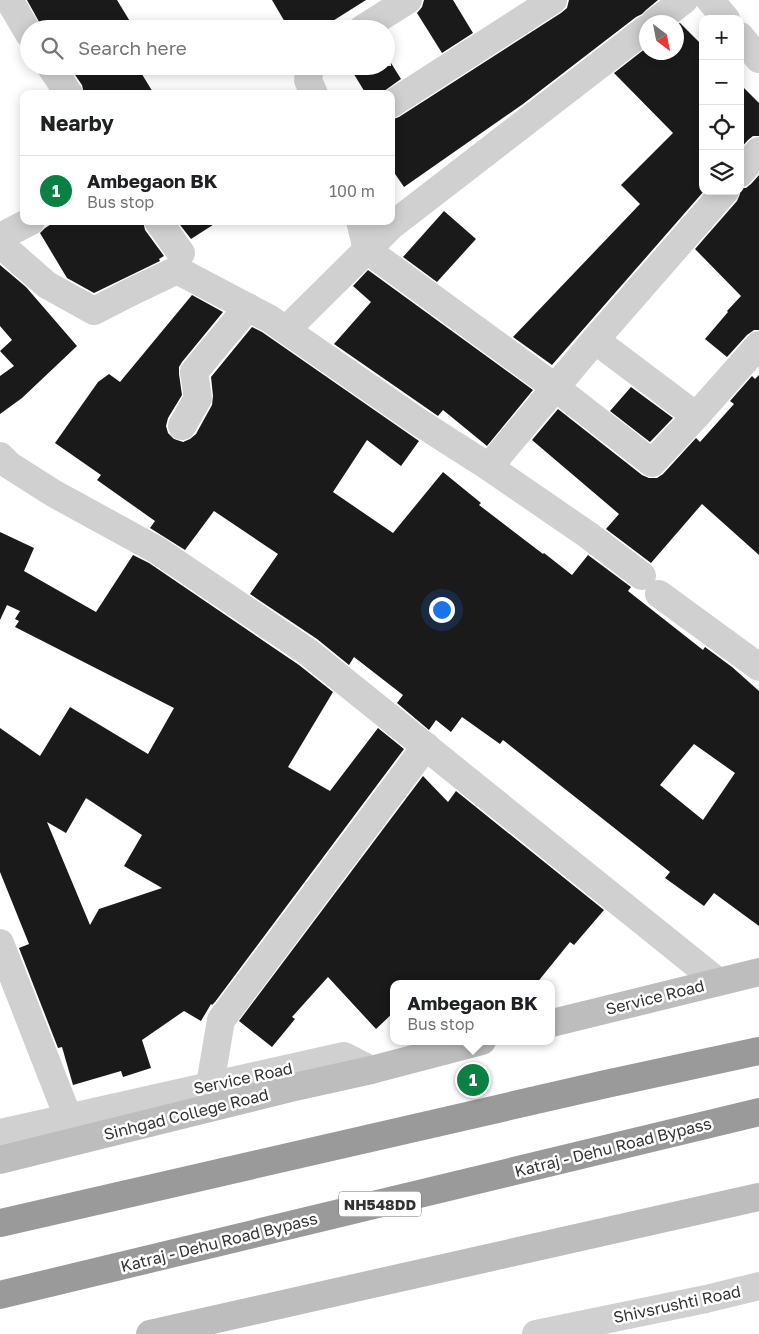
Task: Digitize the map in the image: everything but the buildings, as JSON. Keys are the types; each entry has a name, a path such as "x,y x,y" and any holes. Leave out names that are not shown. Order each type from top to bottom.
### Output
{"highway":[{"path":"0,1223 606,1084 759,1051"},
{"name":"Katraj - Dehu Road Bypass","path":"0,1295 759,1112"}],"street":[{"path":"9,0 21,20"},
{"path":"376,20 408,0"},
{"path":"395,101 554,0"},
{"path":"664,15 684,0"},
{"path":"710,0 723,15"},
{"path":"395,223 639,34"},
{"path":"744,41 759,59"},
{"path":"56,75 66,90"},
{"path":"309,75 308,80 312,90"},
{"path":"744,169 759,152"},
{"path":"489,467 595,340 721,195"},
{"path":"0,237 23,225"},
{"path":"161,225 181,253"},
{"path":"361,225 367,250 556,388 652,463 759,345"},
{"path":"286,330 392,225"},
{"path":"0,244 48,285 94,312 177,270 270,319 417,421 489,467 588,535 759,667"},
{"path":"182,426 198,398 194,372 248,307"},
{"path":"595,340 696,416"},
{"path":"3,465 157,550 308,652 717,982"},
{"path":"210,1085 221,1020 426,746"},
{"path":"0,943 68,1117"},
{"name":"Service Road","path":"555,1022 759,972"},
{"path":"372,1070 467,1045"},
{"name":"Service Road","path":"0,1133 344,1056 372,1070"},
{"name":"Sinhgad College Road","path":"0,1160 290,1088 372,1070"},
{"path":"150,1334 759,1197"},
{"name":"Shivsrushti Road","path":"536,1334 706,1299 759,1286"}],"place":[{"name":"Ambegaon BK","path":"473,1080"}]}
